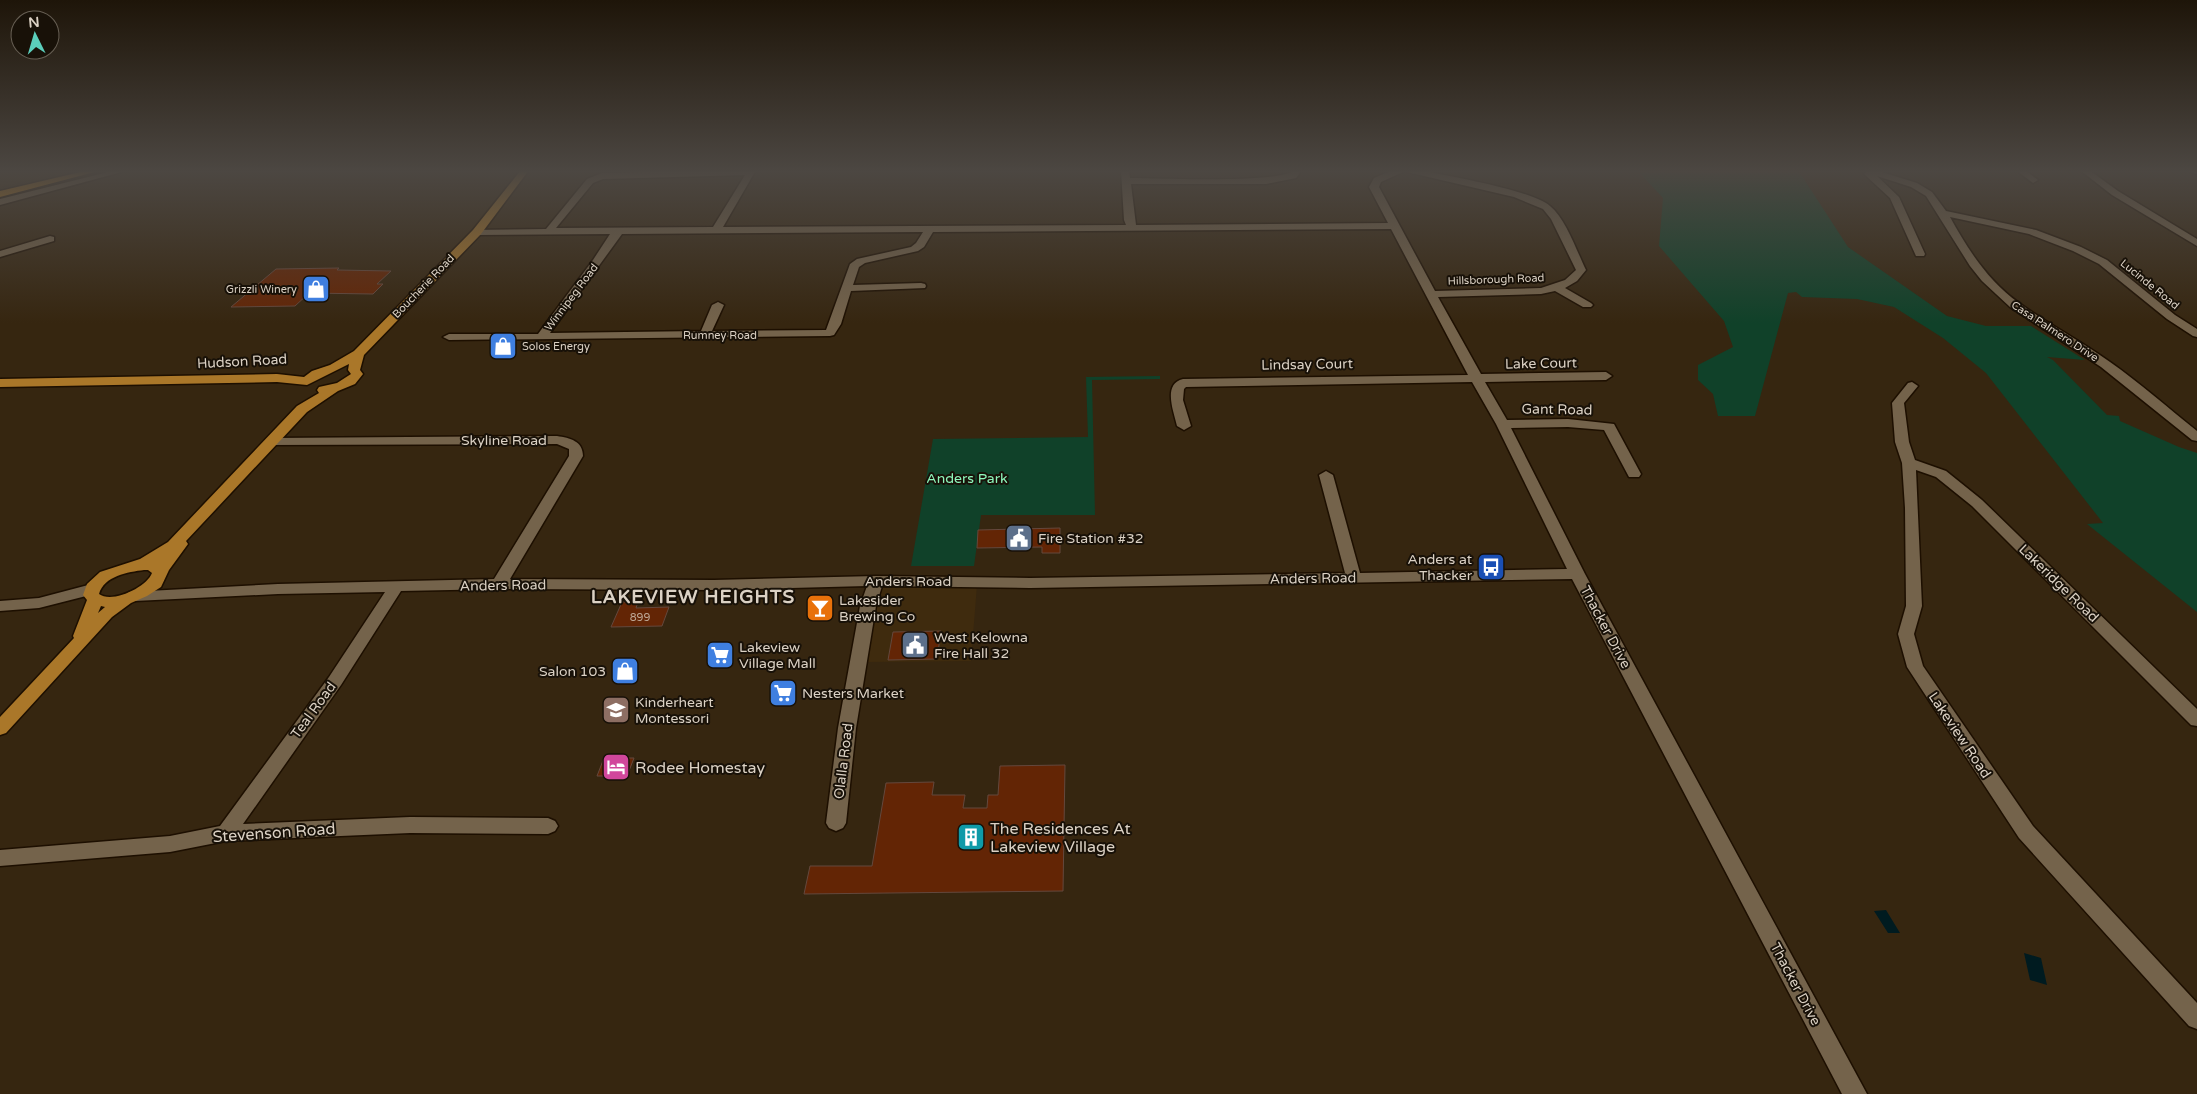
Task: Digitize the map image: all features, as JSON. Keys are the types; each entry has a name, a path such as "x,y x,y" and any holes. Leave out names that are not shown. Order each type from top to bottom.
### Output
{"main road":[{"name":"Boucherie Road","path":"308,385 329,370 358,354 485,221"},
{"path":"79,642 93,595 108,575 163,552 193,526 302,410 333,389 353,380 357,374 354,370 358,354"},
{"name":"Hudson Road","path":"161,380 345,368 354,370"},
{"name":"Hudson Road","path":"0,383 277,378 308,385"},
{"path":"302,410 308,385 319,391 333,389"},
{"path":"0,728 66,659 79,642 112,610 151,587 193,526"},
{"path":"133,566 152,565 157,568 160,574"},
{"path":"93,595 113,602 132,597"}],"street":[{"path":"549,231 557,221"},
{"path":"716,231 722,221"},
{"path":"1129,221 1132,228"},
{"name":"Thacker Drive","path":"1391,221 1477,379 1504,424 1577,574 1855,1094"},
{"name":"Hillsborough Road","path":"1431,294 1541,291 1557,288 1576,277 1581,270 1557,221"},
{"path":"1905,221 1920,254"},
{"name":"Casa Palmero Drive","path":"1948,221 1961,246 1974,264 1986,279 2014,305 2105,364 2197,437"},
{"name":"Lucinde Road","path":"1981,221 2032,232 2077,249 2103,262 2171,317 2197,334"},
{"path":"2161,221 2197,243"},
{"path":"477,232 1394,226"},
{"name":"Rumney Road","path":"449,336 541,337 830,333 854,266 860,261 914,249 920,246 931,228"},
{"name":"Winnipeg Road","path":"541,337 598,261 610,239 619,231"},
{"path":"0,254 50,239"},
{"path":"847,288 921,286"},
{"path":"1557,288 1587,305"},
{"path":"705,335 718,305"},
{"name":"Lake Court","path":"1477,379 1606,376"},
{"name":"Lindsay Court","path":"1184,426 1177,400 1178,388 1184,383 1362,378 1477,379"},
{"name":"Lakeview Road","path":"1912,386 1898,402 1902,442 1909,463 1912,508 1914,606 1906,634 1915,667 2026,832 2197,1019"},
{"name":"Gant Road","path":"1504,424 1568,424 1609,427 1634,474"},
{"name":"Skyline Road","path":"272,442 557,440 573,445 576,450 576,456 504,573 500,584"},
{"name":"Lakeridge Road","path":"1909,463 1941,474 1964,492 2050,574 2197,720"},
{"path":"1326,475 1354,578"},
{"name":"Anders Road","path":"160,574 174,585 238,591"},
{"name":"Anders Road","path":"132,597 238,591 500,584 721,584 876,581 1030,583 1577,574"},
{"name":"Olalla Road","path":"836,823 847,728 868,606 876,581"},
{"name":"Teal Road","path":"226,832 335,681 398,586"},
{"path":"0,606 93,595"},
{"name":"Stevenson Road","path":"0,858 152,846 226,832 410,825 548,826"}],"shaded area":[{"path":"878,583 977,585 971,661 864,662"}],"green space":[{"path":"1661,221 1831,221 1848,247 1947,316 1986,326 2031,326 2085,360 2047,357 2053,360 2107,415 2119,416 2120,421 2197,453 2197,612 2087,524 2103,523 1986,373 1943,338 1894,307 1857,299 1802,297 1796,292 1788,293 1755,416 1718,416 1713,394 1698,380 1698,365 1733,347 1724,321 1659,246"},
{"name":"Anders Park","path":"1160,376 1160,379 1092,380 1095,515 981,515 974,566 911,566 933,439 1088,437 1086,377"}],"water":[{"path":"1886,910 1900,933 1888,933 1874,911"},
{"path":"2024,953 2041,958 2047,985 2030,980"}],"building":[{"name":"Grizzli Winery","path":"339,268 337,270 391,271 377,284 383,284 373,294 309,293 295,306 231,307 276,269"},
{"name":"Fire Station #32","path":"1060,528 1060,553 1042,553 1042,547 977,548 978,530"},
{"path":"622,602 638,602 636,608 669,607 662,626 611,627"},
{"name":"West Kelowna Fire Hall 32","path":"941,631 937,659 888,660 893,632"},
{"name":"Rodee Homestay","path":"604,758 634,758 627,776 597,776"},
{"name":"The Residences At Lakeview Village","path":"1065,765 1063,891 804,894 810,866 872,866 886,783 934,782 932,795 965,795 963,808 987,808 988,795 998,795 1000,766"}],"place":[{"name":"Grizzli Winery","path":"316,289"},
{"name":"Solos Energy","path":"503,346"},
{"name":"Fire Station #32","path":"1019,538"},
{"name":"Anders at Thacker","path":"1491,567"},
{"name":"Lakesider Brewing Co","path":"820,608"},
{"name":"West Kelowna Fire Hall 32","path":"915,645"},
{"name":"Lakeview Village Mall","path":"720,655"},
{"name":"Salon 103","path":"625,671"},
{"name":"Nesters Market","path":"783,693"},
{"name":"Kinderheart Montessori","path":"616,710"},
{"name":"Rodee Homestay","path":"616,767"},
{"name":"The Residences At Lakeview Village","path":"971,837"}],"district":[{"name":"LAKEVIEW HEIGHTS","path":"693,596"}]}
